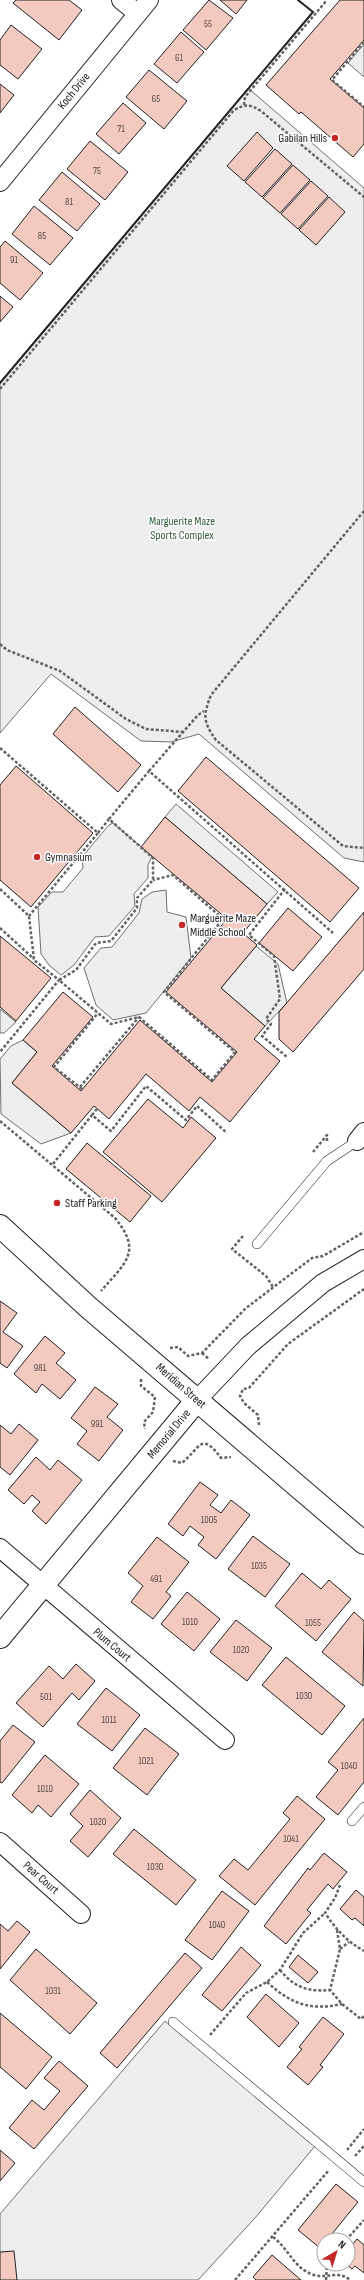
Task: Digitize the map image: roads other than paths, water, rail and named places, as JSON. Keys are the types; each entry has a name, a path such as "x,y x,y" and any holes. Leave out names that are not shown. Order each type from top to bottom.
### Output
{"street":[{"path":"121,0 143,7"},
{"name":"Koch Drive","path":"0,182 143,7"},
{"name":"Meridian Street","path":"0,1226 88,1307 364,1543"},
{"name":"Memorial Drive","path":"0,1637 197,1400 248,1346 323,1283 364,1259"},
{"name":"Plum Court","path":"0,1548 225,1740"},
{"name":"Pear Court","path":"0,1842 81,1914"}],"lane":[{"path":"258,1244 327,1161 360,1136"},
{"path":"352,1821 364,1807"},
{"path":"173,2022 364,2182"}],"place":[{"name":"Gabilan Hills","path":"335,138"},
{"name":"Gymnasium","path":"37,857"},
{"name":"Marguerite Maze Middle School","path":"182,925"},
{"name":"Staff Parking","path":"57,1203"}],"park label":[{"name":"Marguerite Maze Sports Complex","path":"182,528"}]}
